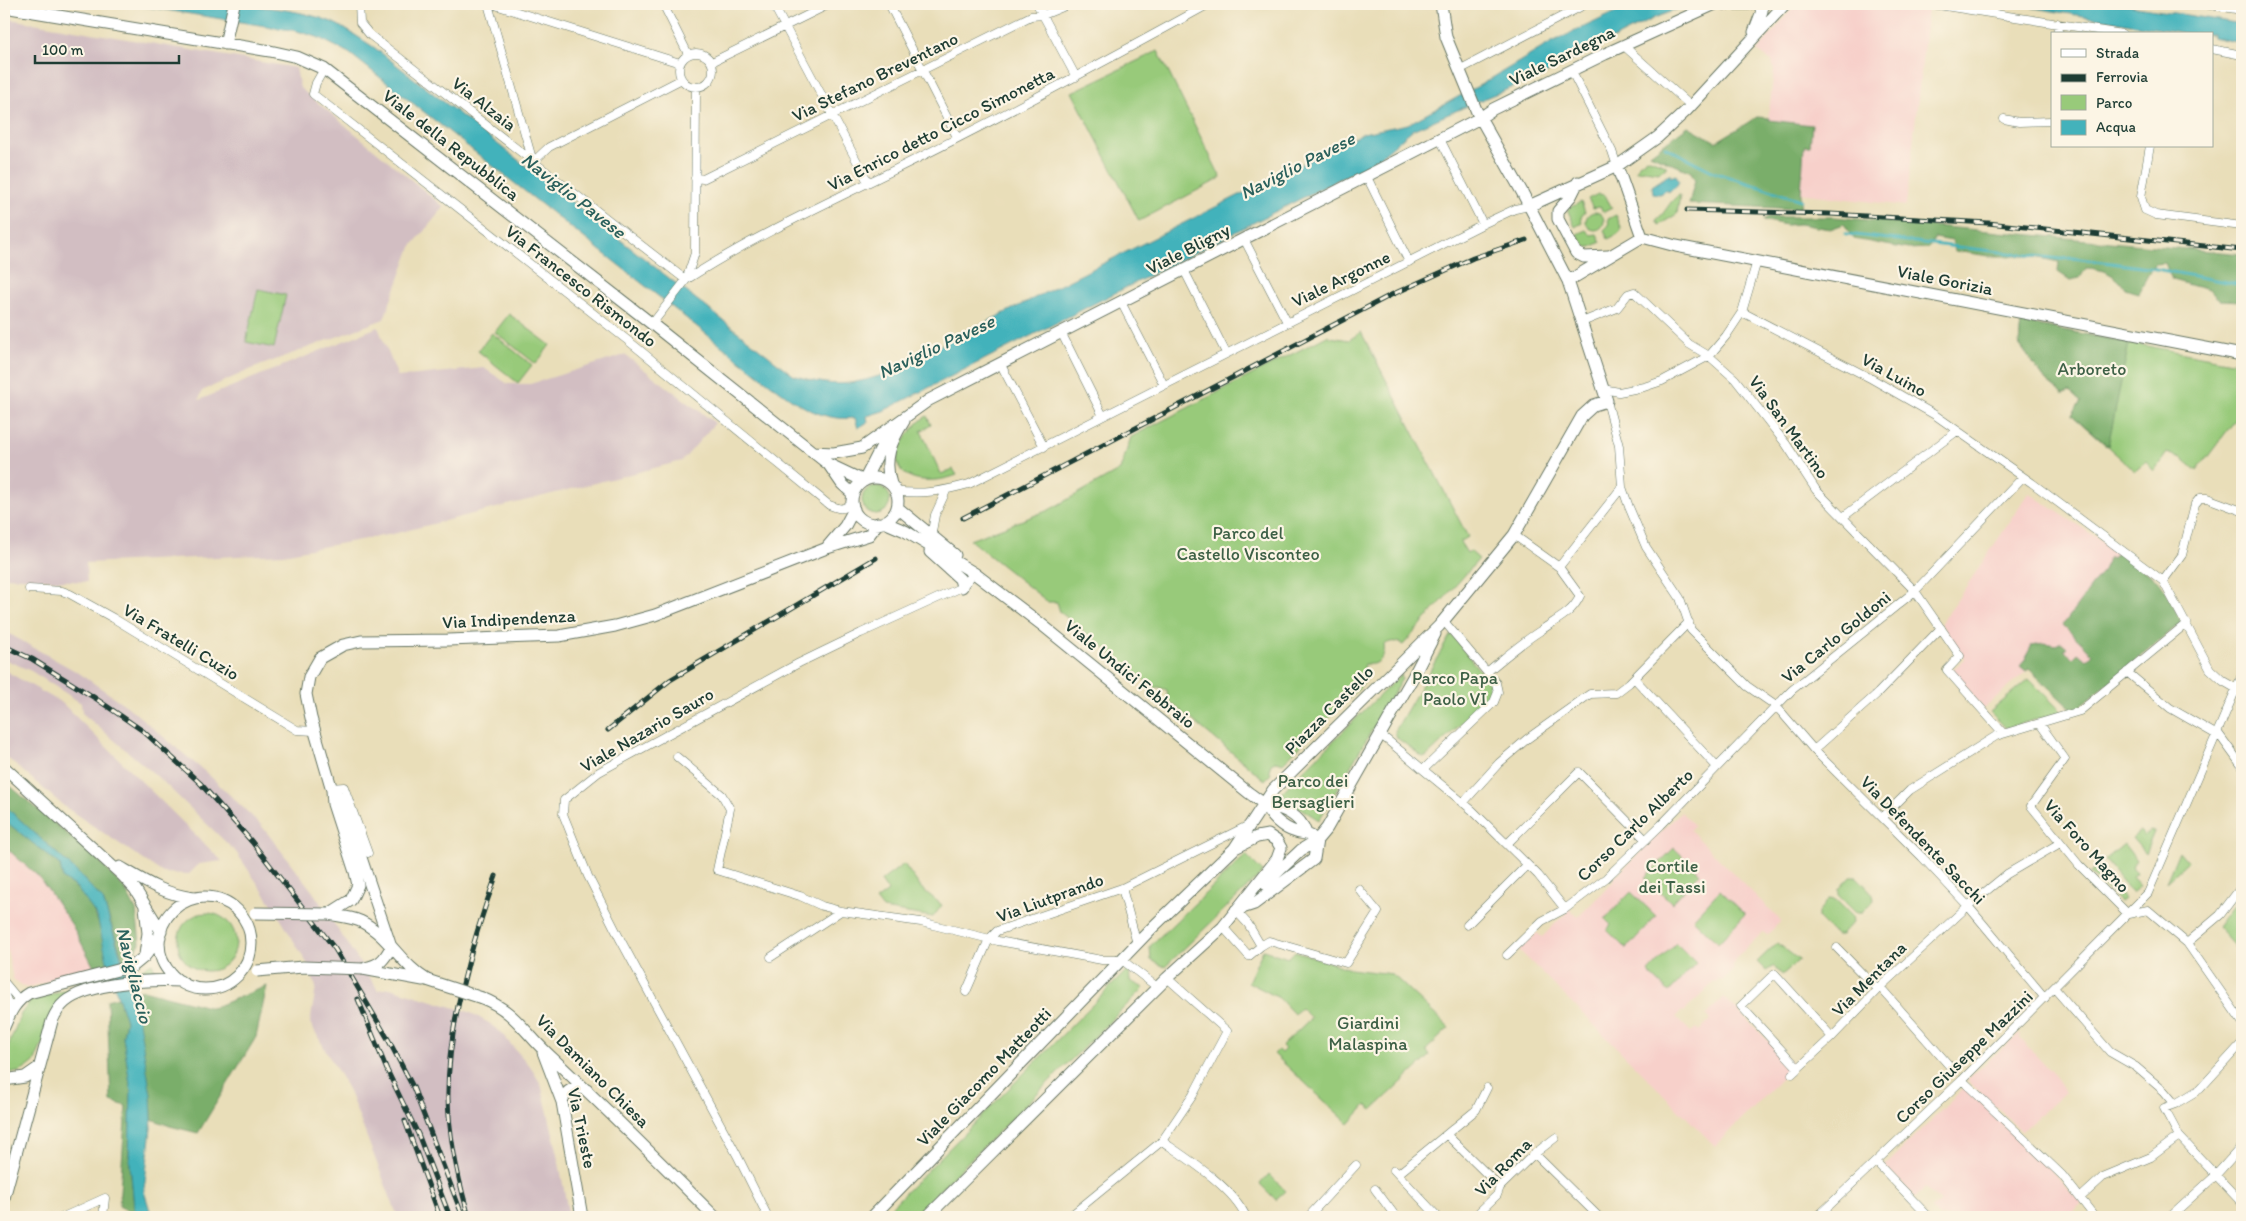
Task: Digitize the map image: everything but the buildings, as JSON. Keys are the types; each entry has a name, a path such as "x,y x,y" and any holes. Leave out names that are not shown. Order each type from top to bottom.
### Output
{"street":[{"path":"226,44 234,4"},
{"name":"Via Alzaia","path":"359,4 360,23 370,35 684,283"},
{"path":"490,4 680,64"},
{"path":"490,4 533,162 548,147 680,80"},
{"path":"663,4 688,54"},
{"path":"773,4 830,115 868,182"},
{"path":"712,62 830,4"},
{"path":"889,4 957,136"},
{"path":"1036,4 1076,77"},
{"name":"Via Stefano Breventano","path":"695,178 703,179 1031,16 1042,15 1070,4"},
{"name":"Via Enrico detto Cicco Simonetta","path":"684,283 723,257 1076,77 1209,4"},
{"path":"1441,4 1446,37 1480,118 1568,281 1607,401"},
{"path":"1459,70 1569,7 1586,4"},
{"name":"Viale Sardegna","path":"1480,118 1493,109 1571,70 1715,4"},
{"path":"1724,4 1749,4"},
{"path":"1752,37 1762,11 1759,4"},
{"path":"1529,206 1617,166 1658,136 1691,106 1784,4"},
{"path":"1932,4 2110,32"},
{"path":"2204,4 2242,10"},
{"name":"Viale della Repubblica","path":"4,7 294,56 324,69 652,324 828,464"},
{"path":"2057,23 2059,32"},
{"path":"1624,46 1691,106"},
{"path":"2214,49 2242,55"},
{"path":"680,80 680,64 688,54"},
{"path":"680,80 691,87 705,86 710,82 714,71 712,62 703,54 688,54"},
{"name":"Via Francesco Rismondo","path":"324,69 316,83 313,94 636,347 829,504 840,509 846,508 853,502"},
{"path":"1568,281 1642,237 1612,152 1571,70"},
{"path":"652,324 684,283 695,253 696,88"},
{"name":"Viale Bligny","path":"812,452 834,454 862,448 891,428 911,411 1000,363 1480,118"},
{"path":"2004,119 2019,122 2051,121"},
{"path":"1440,139 1483,224"},
{"path":"2150,148 2141,197 2145,210 2156,215 2242,226"},
{"name":"Viale Argonne","path":"1367,177 1409,262"},
{"path":"1579,182 1572,196 1558,211 1558,219 1576,253 1580,256 1608,256"},
{"name":"Viale Argonne","path":"893,488 911,493 946,490 969,484 1483,224 1515,209 1529,206"},
{"name":"Viale Gorizia","path":"1642,237 1676,246 2242,355"},
{"name":"Viale Argonne","path":"1244,240 1287,322"},
{"path":"1603,389 1619,392 1644,387 1662,381 1709,356 1726,336 1742,312 1757,261"},
{"path":"1184,270 1226,353"},
{"name":"Via San Martino","path":"1582,322 1617,308 1630,292 1634,292 1689,344 1709,356 1735,379 1786,444 1816,490 1915,591 1960,656 1947,670 2003,733"},
{"path":"1121,302 1164,385"},
{"name":"Via Luino","path":"1742,312 1872,379 1957,431 2023,476 2163,581"},
{"path":"1061,332 1103,416"},
{"path":"1000,363 1044,447"},
{"name":"Via Defendente Sacchi","path":"1607,401 1619,446 1622,488 1646,547 1680,598 1691,630 1747,686 1776,706 1814,750 1883,817 1968,906 2045,998"},
{"name":"Piazza Castello","path":"1264,803 1273,790 1441,623 1514,535 1582,416 1594,405 1607,401"},
{"path":"828,464 863,520 881,523 898,508 887,474 887,457 899,430 911,411"},
{"name":"Viale Bligny","path":"864,481 891,428"},
{"path":"1843,517 1957,431"},
{"path":"828,464 864,481 878,478 893,488"},
{"name":"Via Carlo Goldoni","path":"1776,706 1816,669 1915,591 2023,476"},
{"path":"853,502 864,481"},
{"path":"1558,567 1622,488"},
{"path":"946,490 927,540 932,555 960,579 962,587"},
{"path":"2242,511 2207,498 2200,498 2195,504 2182,555 2163,581 2210,669 2222,681 2237,688 2242,695"},
{"name":"Via Indipendenza","path":"827,548 845,526 853,502"},
{"name":"Viale Undici Febbraio","path":"898,508 927,540"},
{"name":"Via Indipendenza","path":"329,914 351,900 358,885 356,872 333,804 332,789 314,731 306,694 309,677 320,658 343,644 361,641 558,636 602,629 655,615 827,548 869,534 881,523"},
{"name":"Viale Undici Febbraio","path":"881,523 927,540 969,565 974,573 1041,624 1208,761 1264,803"},
{"path":"1487,672 1540,631 1568,614 1580,596 1558,567 1514,535"},
{"name":"Viale Nazario Sauro","path":"768,1217 737,1155 588,876 563,814 564,800 599,772 745,691 861,633 962,587 974,573"},
{"name":"Via Fratelli Cuzio","path":"29,590 62,591 70,594 297,730 314,731"},
{"path":"1463,802 1498,763 1527,739 1590,694 1616,693 1634,678 1689,622"},
{"path":"1424,769 1494,702 1497,696 1498,687 1487,672 1441,623"},
{"name":"Piazza Castello","path":"1317,840 1337,812 1413,677 1441,623"},
{"path":"1883,817 1910,790 1927,778 2003,733 2040,724 2080,711 2187,623"},
{"path":"1814,750 1878,693 1940,628"},
{"name":"Piazza Castello","path":"1400,664 1410,666 1413,677"},
{"path":"2127,672 2170,708 2217,734 2242,766"},
{"name":"Corso Giuseppe Mazzini","path":"1818,1217 1877,1163 2055,989 2148,893 2242,675"},
{"path":"1634,678 1717,767"},
{"name":"Corso Carlo Alberto","path":"1507,955 1542,921 1565,909 1606,878 1646,840 1776,706"},
{"name":"Via Foro Magno","path":"2040,724 2065,759 2030,806 2060,843 2128,914"},
{"path":"1380,734 1463,802 1527,865 1565,909"},
{"path":"677,757 722,795 730,808 717,870 841,911 921,922 1102,960 1122,960 1157,987"},
{"path":"4,766 104,857 135,889 161,934 160,950 170,973 194,988 209,989 224,985 237,976 249,956 251,945 250,934 240,913 231,905 220,900 208,897 196,898 171,894 104,857"},
{"path":"1506,844 1579,772 1646,840"},
{"path":"332,789 344,787 368,853"},
{"name":"Via Indipendenza","path":"332,789 341,798 391,947"},
{"path":"1264,803 1278,806 1298,818 1304,826 1306,833 1317,840"},
{"name":"Viale Giacomo Matteotti","path":"872,1217 1137,944 1234,849 1264,803"},
{"path":"1137,944 1122,888 1251,824"},
{"name":"Viale Giacomo Matteotti","path":"927,1217 1157,987 1223,927 1277,859 1281,848 1277,841 1268,835 1257,837 1234,849"},
{"name":"Viale Giacomo Matteotti","path":"1236,910 1254,904 1314,859 1317,840"},
{"name":"Via Mentana","path":"1832,1037 1775,974 1741,1006 1795,1071 1832,1037 1878,988 1968,906 2007,874 2060,843"},
{"path":"1467,925 1527,865"},
{"path":"2187,943 2220,915 2242,886"},
{"name":"Via Liutprando","path":"990,938 996,931 1122,888"},
{"path":"1223,927 1248,956 1269,941 1346,962 1378,912 1359,889"},
{"path":"4,1027 11,1011 19,1000 29,993 133,966 144,958 161,934 166,920 174,910 196,898"},
{"path":"144,905 148,933 144,958"},
{"path":"1236,910 1248,924 1262,946"},
{"path":"2128,914 2148,910 2187,943 2242,1022"},
{"path":"771,957 841,911"},
{"name":"Via Damiano Chiesa","path":"240,913 329,914 360,921 378,934 412,970 427,980"},
{"path":"966,992 990,938"},
{"path":"363,969 378,965 384,960 391,947"},
{"path":"1837,948 1878,988 1954,1071"},
{"name":"Via Damiano Chiesa","path":"237,976 257,971 295,967 363,969 427,980 482,998 499,1006 514,1016 542,1048 715,1217"},
{"path":"1069,1217 1162,1140 1193,1095 1227,1031 1167,978"},
{"path":"4,1198 38,1068 56,1014 66,1002 84,992 139,980 180,981"},
{"path":"4,982 19,1000"},
{"path":"2055,989 2110,1052 2136,1066 2164,1091 2174,1104"},
{"path":"4,992 11,1011"},
{"path":"2242,1043 2200,1089 2164,1108 2179,1136 2242,1203"},
{"name":"Via Trieste","path":"542,1048 562,1102 582,1217"},
{"path":"4,1080 25,1076 38,1068"},
{"path":"4,1074 18,1078"},
{"path":"1962,1080 2062,1176 2095,1217"},
{"path":"1438,1217 1396,1172 1447,1135 1476,1110 1487,1088"},
{"path":"562,1102 565,1094 571,1089 587,1090"},
{"path":"1447,1135 1500,1187"},
{"path":"2080,1198 2104,1177 2151,1157 2179,1136"},
{"name":"Via Roma","path":"1474,1217 1497,1195 1500,1187 1555,1138"},
{"path":"1162,1140 1205,1171 1242,1208 1246,1217"},
{"path":"2170,1217 2215,1176 2242,1146"},
{"path":"1535,1154 1599,1217"},
{"path":"1877,1163 1929,1217"},
{"path":"1308,1217 1356,1165"},
{"path":"1375,1189 1396,1217"},
{"path":"63,1217 104,1198 103,1217"}],"shaded area":[{"path":"1901,4 1928,8 1906,206 1799,193 1804,146 1810,146 1792,123 1768,120 1774,70 1772,61 1757,51 1795,5"},
{"path":"4,18 296,68 300,88 444,207 411,247 384,319 254,368 202,391 199,400 378,327 398,377 484,368 508,384 530,384 625,355 715,423 682,461 393,534 283,554 86,563 87,582 4,577"},
{"path":"2029,493 2160,582 2071,709 2029,669 1983,709 1952,670 1965,659 1941,624"},
{"path":"4,631 79,673 128,707 210,776 261,825 313,892 378,990 390,988 469,1012 489,1023 501,1033 529,1065 541,1084 556,1146 569,1217 398,1217 348,1089 310,1023 316,987 307,963 271,903 236,852 159,778 82,713 81,703 31,671 4,659"},
{"path":"4,670 62,703 222,861 199,864 189,874 163,873 65,807 4,755"},
{"path":"1681,812 1694,825 1690,830 1781,921 1767,935 1763,932 1734,960 1736,962 1732,966 1734,969 1722,981 1719,979 1716,983 1714,982 1684,1012 1682,1011 1676,1017 1691,1032 1696,1028 1699,1031 1710,1020 1706,1015 1724,997 1794,1066 1715,1146 1519,950 1537,933 1542,937 1570,909 1578,917 1615,880 1614,878"},
{"path":"4,846 39,877 72,925 95,969 26,988 13,979 7,949 4,948"},
{"path":"2019,1033 2021,1035 2019,1037 2054,1075 2065,1092 2021,1132 1997,1106 1995,1107 1967,1080"},
{"path":"1966,1086 2056,1175 2082,1204 2069,1217 1939,1217 1931,1209 1940,1201 1925,1187 1916,1198 1885,1166"}],"green space":[{"path":"1158,51 1221,178 1139,221 1072,92"},
{"path":"1757,117 1812,125 1810,146 1804,146 1800,209 1689,204 1695,180 1691,172 1650,154 1688,126 1716,142"},
{"path":"1647,158 1666,165 1666,168 1658,172 1636,171 1639,164"},
{"path":"1598,194 1605,195 1612,208 1604,212 1600,207 1593,208 1588,199"},
{"path":"1679,195 1677,214 1659,225 1656,220"},
{"path":"1581,202 1585,212 1581,217 1582,223 1575,227 1568,211 1571,207"},
{"path":"1595,212 1601,215 1604,221 1601,227 1595,230 1589,227 1586,221 1589,215"},
{"path":"1616,215 1622,229 1618,234 1608,239 1604,230 1609,225 1608,219"},
{"path":"1769,217 1834,217 2242,254 2242,301 2220,300 2209,290 2172,280 2165,263 2154,264 2138,293 2125,289 2114,276 2097,269 2086,268 2080,278 2070,280 2058,272 2059,262 2030,256 1989,256 1955,251 1952,241 1935,238 1928,248 1908,249 1854,239 1844,224 1830,229 1799,224 1786,225 1762,220"},
{"path":"1586,230 1591,235 1597,234 1601,242 1591,247 1586,247 1577,234"},
{"path":"258,289 286,295 274,348 246,342"},
{"path":"509,314 550,345 536,364 495,332"},
{"path":"2021,322 2242,364 2242,411 2197,471 2182,458 2167,453 2154,471 2146,462 2135,471 2072,415 2081,402 2070,392 2063,394 2047,382 2019,344"},
{"name":"Arboreto","path":"2021,322 2129,343 2108,446 2072,415 2081,402 2070,392 2063,394 2047,382 2019,344"},
{"name":"Parco del Castello Visconteo","path":"1361,332 1468,537 1460,542 1467,553 1470,551 1479,559 1403,645 1391,642 1384,645 1384,654 1380,660 1374,664 1365,664 1362,676 1365,682 1283,763 1277,761 1271,764 1269,770 1271,774 1265,780 1168,700 1167,690 1158,687 1154,688 1060,612 1057,602 1048,602 970,540 1049,510 1120,470 1131,437 1329,335 1330,337 1349,340"},
{"path":"492,333 532,365 518,383 478,351"},
{"path":"927,416 931,425 921,431 941,474 953,469 957,475 943,479 917,479 906,475 900,468 897,459 900,447 910,432"},
{"path":"876,486 886,490 890,500 886,510 876,514 866,510 862,500 866,490"},
{"path":"2117,552 2160,582 2182,622 2077,709 2071,709 2029,669 2026,671 2020,666 2026,659 2032,645 2043,643 2056,645 2061,642 2067,647 2064,650 2073,658 2078,653 2086,660 2093,654 2063,625 2102,572 2109,557 2112,558"},
{"name":"Parco Papa Paolo VI","path":"1451,634 1490,684 1493,694 1426,757 1423,757 1397,738 1395,731"},
{"name":"Parco dei Bersaglieri","path":"1401,674 1402,679 1319,820 1284,798 1285,796 1281,793"},
{"path":"2029,679 2062,712 2006,728 1990,712"},
{"path":"4,781 97,859 125,889 136,910 140,943 130,960 124,962 103,900 75,870 4,805"},
{"path":"4,820 60,865 63,879 83,895 96,916 108,966 95,969 72,925 39,877 4,846"},
{"path":"2140,831 2144,836 2150,831 2154,832 2145,853 2132,838"},
{"path":"2124,844 2137,861 2132,867 2136,874 2132,877 2140,886 2132,893 2105,860"},
{"name":"Cortile dei Tassi","path":"1674,848 1700,873 1672,903 1645,877"},
{"path":"2179,851 2188,862 2166,882"},
{"path":"1246,855 1263,872 1165,967 1151,960 1150,946"},
{"path":"904,864 921,888 942,905 933,917 883,909 876,900 888,891 881,881"},
{"path":"2097,867 2124,899 2120,902 2090,873"},
{"path":"1850,877 1857,877 1873,894 1874,900 1862,913 1856,913 1839,896 1839,889"},
{"path":"1720,890 1745,914 1718,943 1693,919"},
{"path":"1631,892 1656,916 1626,949 1607,930 1611,925 1605,919"},
{"path":"2242,893 2242,955 2217,927"},
{"path":"1829,899 1836,900 1852,916 1853,922 1841,935 1835,935 1818,918 1818,912"},
{"path":"201,913 213,913 223,917 232,926 236,948 228,963 213,971 201,971 191,967 182,958 178,948 178,936 182,926 191,917"},
{"path":"1676,943 1696,963 1669,992 1648,972"},
{"path":"1777,943 1799,960 1782,975 1774,966 1766,971 1757,962"},
{"name":"Giardini Malaspina","path":"1263,950 1288,958 1295,951 1350,969 1392,974 1449,1028 1426,1050 1430,1056 1372,1110 1366,1105 1349,1124 1274,1054 1278,1050 1281,1053 1285,1049 1282,1046 1311,1018 1301,1008 1294,1014 1279,998 1248,982"},
{"path":"152,963 157,975 100,982 71,993 58,1013 35,1061 16,1072 8,1071 4,1068 4,1057 21,1014 30,1001 83,985 136,973"},
{"path":"1129,968 1130,981 1144,988 912,1217 881,1217"},
{"path":"267,986 256,1037 198,1133 152,1119 151,1095 133,993 143,990 212,1008"},
{"path":"118,997 126,1021 123,1036 131,1091 129,1154 135,1217 133,1217 132,1213 119,1206 126,1106 111,1101 107,1000"},
{"path":"1269,1174 1286,1191 1276,1200 1260,1184"}],"water":[{"path":"128,4 205,4 259,7 310,15 338,25 375,48 793,375 836,384 855,382 879,376 1363,133 1408,124 1482,84 1552,42 1633,4 1691,4 1654,18 1537,78 1412,130 1375,161 883,411 867,416 868,422 858,428 855,418 841,418 816,413 794,401 761,377 349,53 317,37 297,31"},
{"path":"2010,4 2119,4 2242,24 2242,43 2214,37 2214,32 2179,32"},
{"path":"1670,174 1670,177 1676,175 1679,181 1676,187 1668,192 1667,190 1659,194 1653,193 1652,186"},
{"path":"4,805 75,870 103,900 136,1004 151,1095 152,1119 144,1191 152,1217 135,1217 129,1154 131,1091 123,1036 126,1021 108,966 97,916 76,887 63,879 60,865 4,820"}],"waterway":[{"path":"1665,147 1716,173 1801,200"},
{"path":"1846,234 2061,259 2073,258 2156,269 2242,285"}],"railway":[{"path":"1687,210 1830,214 1988,223 2242,250"},
{"path":"963,518 1391,295 1473,258 1526,240"},
{"path":"608,730 670,680 876,558"},
{"path":"4,646 32,659 95,698 143,731 200,783 252,842 335,949 388,1039 413,1087 463,1217"},
{"path":"467,1210 452,1141 448,1098 449,1071 456,1014 478,928 496,876"},
{"path":"358,999 387,1070 418,1134 450,1217"},
{"path":"405,1121 440,1217"}],"water label":[{"name":"Naviglio Pavese","path":"1297,165"},
{"name":"Naviglio Pavese","path":"574,195"},
{"name":"Naviglio Pavese","path":"936,346"},
{"name":"Navigliaccio","path":"135,975"}]}
